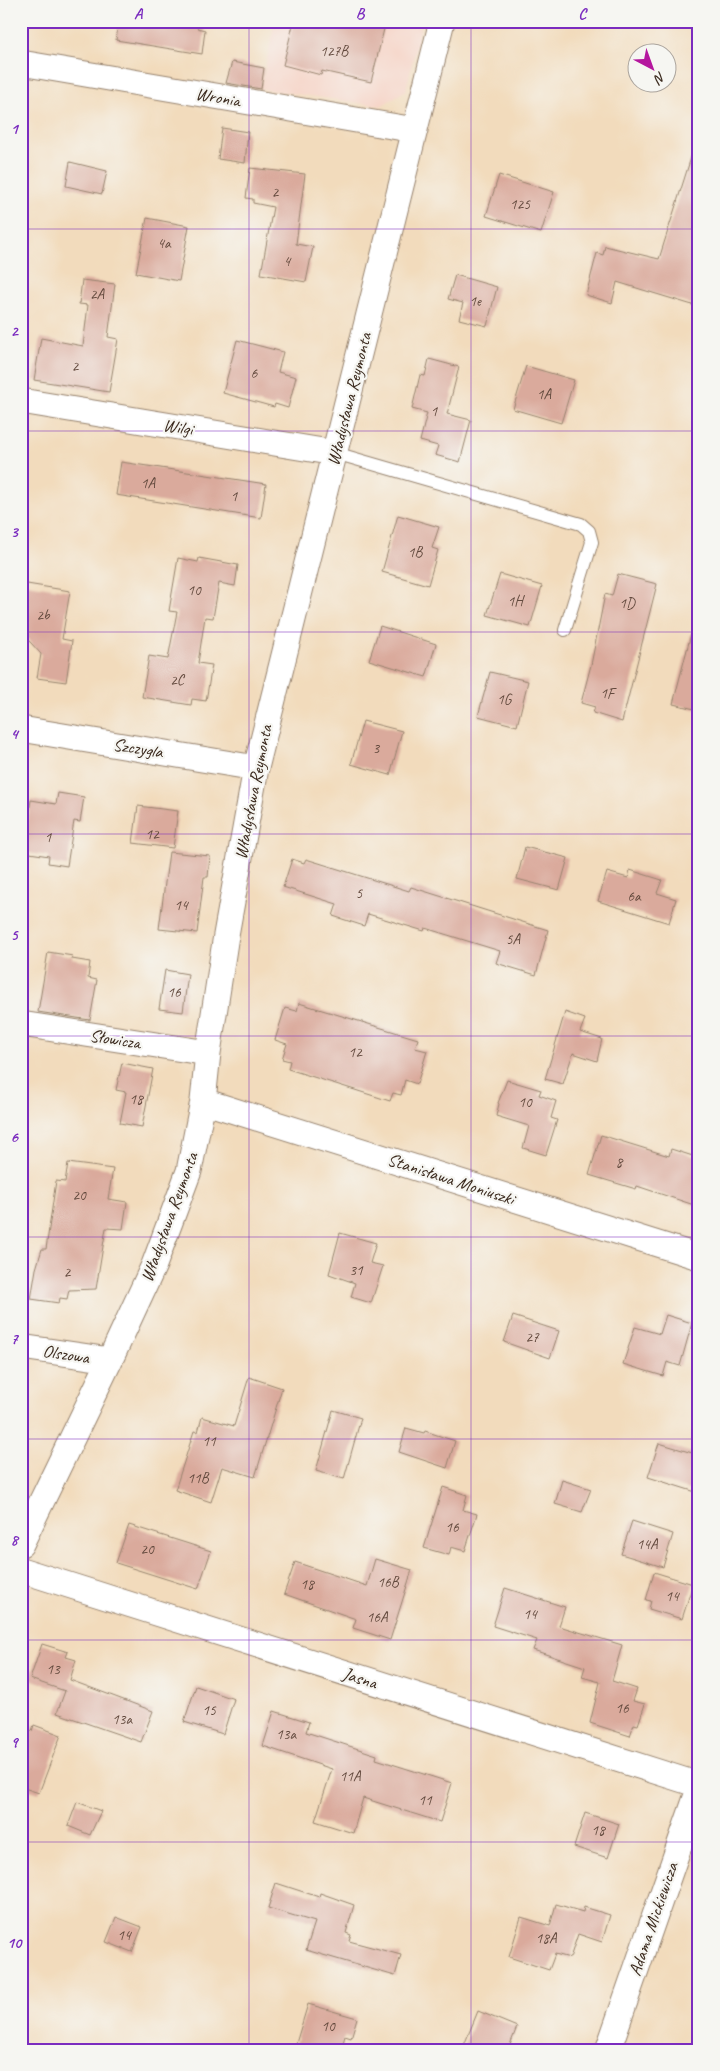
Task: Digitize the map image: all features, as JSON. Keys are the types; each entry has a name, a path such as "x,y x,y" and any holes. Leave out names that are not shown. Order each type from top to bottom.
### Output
{"street":[{"name":"Władysława Reymonta","path":"21,1544 154,1264 188,1172 203,1101 208,1053 226,936 256,768 442,21"},
{"name":"Wronia","path":"21,63 415,130"},
{"name":"Wilgi","path":"21,401 335,453"},
{"name":"Szczygla","path":"21,729 256,768"},
{"name":"Słowicza","path":"21,1024 208,1053"},
{"name":"Stanisława Moniuszki","path":"203,1101 699,1257"},
{"name":"Olszowa","path":"21,1346 110,1360"},
{"name":"Jasna","path":"21,1570 699,1787"},
{"name":"Adama Mickiewicza","path":"608,2050 699,1787"}],"lane":[{"path":"335,453 581,524 589,532 592,542 566,630"}],"shaded area":[{"path":"275,21 422,21 406,90 381,106 261,89"}],"building":[{"path":"119,21 198,21 197,28 205,30 202,54 116,40"},
{"path":"294,21 386,21 371,82 322,71 321,75 283,65"},
{"path":"232,62 264,68 261,89 226,83"},
{"path":"222,128 248,132 245,163 218,159"},
{"path":"694,148 699,149 699,307 617,282 612,303 586,295 597,253 603,255 605,246 659,259"},
{"path":"70,162 107,171 102,194 66,186"},
{"path":"250,168 305,174 296,244 313,247 306,282 261,274 273,207 253,203 253,199 246,198"},
{"path":"499,175 554,192 541,233 486,216"},
{"path":"147,218 189,226 179,281 136,273"},
{"path":"455,275 497,287 487,326 459,319 463,303 448,299"},
{"path":"82,280 115,284 108,337 118,339 109,392 34,380 41,338 83,346 88,305 79,304"},
{"path":"237,340 283,352 278,372 296,377 288,408 275,404 274,407 223,393"},
{"path":"429,359 459,367 447,414 471,420 460,462 435,455 438,446 420,441 427,413 412,409 420,375 425,376"},
{"path":"526,366 574,380 561,423 513,409"},
{"path":"121,462 266,484 261,518 116,495"},
{"path":"398,515 439,527 432,548 438,550 428,585 382,572"},
{"path":"178,558 198,562 199,558 238,565 235,586 219,583 213,618 205,617 198,663 212,665 206,701 192,699 191,705 142,697 149,656 168,659 177,612 169,611"},
{"path":"500,574 542,586 530,627 487,615"},
{"path":"618,574 657,584 622,722 593,713 595,707 581,703 591,665 605,594 612,596"},
{"path":"21,583 70,591 62,639 72,641 66,682 37,678 41,654 21,632"},
{"path":"380,626 436,644 426,677 369,660"},
{"path":"691,634 699,635 699,710 673,704"},
{"path":"490,672 528,681 517,726 478,716"},
{"path":"363,721 402,731 390,775 351,764"},
{"path":"58,793 84,797 80,822 74,821 67,866 48,863 49,856 23,852 31,800 56,804"},
{"path":"138,806 178,811 173,848 133,843"},
{"path":"525,847 568,858 559,890 517,879"},
{"path":"169,852 210,856 208,877 204,877 197,933 159,929"},
{"path":"292,859 304,863 306,859 409,891 411,887 548,930 536,975 496,963 500,951 425,928 424,931 368,914 364,926 333,916 337,904 283,887"},
{"path":"630,870 662,880 657,893 676,899 669,923 598,901 607,872 628,878"},
{"path":"48,952 73,956 72,959 90,962 88,978 97,980 90,1020 38,1012"},
{"path":"165,970 188,974 183,1012 159,1009"},
{"path":"299,1003 418,1039 415,1048 427,1051 417,1084 405,1080 401,1095 393,1093 390,1101 288,1069 290,1061 282,1059 287,1044 275,1040 285,1008 297,1011"},
{"path":"565,1012 585,1019 580,1032 602,1039 597,1061 573,1053 563,1084 545,1079"},
{"path":"122,1063 153,1069 142,1127 120,1123 126,1092 116,1090"},
{"path":"507,1080 541,1090 539,1095 556,1101 551,1118 557,1120 546,1155 523,1148 529,1126 496,1116 498,1103"},
{"path":"601,1135 669,1156 671,1149 699,1158 699,1190 694,1205 637,1186 636,1189 589,1175"},
{"path":"68,1163 113,1169 108,1199 127,1202 123,1229 106,1228 96,1289 69,1290 67,1299 60,1298 59,1303 31,1299 36,1269 42,1249 46,1249 56,1181 65,1182"},
{"path":"340,1233 376,1243 370,1263 383,1266 371,1303 351,1297 355,1283 329,1274"},
{"path":"666,1315 692,1323 680,1366 667,1362 663,1376 623,1364 635,1327 660,1334"},
{"path":"513,1316 559,1331 550,1358 504,1342"},
{"path":"249,1377 282,1388 255,1477 222,1467 211,1502 175,1490 194,1431 198,1432 202,1417 234,1426"},
{"path":"333,1410 361,1418 344,1479 316,1471"},
{"path":"406,1428 424,1433 425,1431 455,1441 447,1468 399,1452"},
{"path":"659,1443 699,1455 699,1493 648,1477"},
{"path":"562,1480 591,1489 582,1512 555,1504"},
{"path":"443,1487 467,1495 463,1510 477,1514 465,1551 451,1547 449,1555 424,1548"},
{"path":"632,1521 673,1534 663,1567 621,1554"},
{"path":"129,1525 211,1551 198,1589 116,1563"},
{"path":"375,1559 412,1570 390,1640 353,1628 356,1619 284,1594 295,1562 367,1586"},
{"path":"654,1572 693,1584 682,1619 649,1609 651,1601 646,1600"},
{"path":"505,1588 565,1607 559,1626 622,1645 612,1681 637,1689 633,1701 645,1704 638,1725 634,1724 630,1736 590,1723 600,1682 582,1677 585,1667 533,1650 537,1640 493,1626"},
{"path":"42,1644 68,1652 66,1657 76,1660 70,1680 153,1711 141,1742 57,1713 65,1691 30,1679"},
{"path":"196,1686 234,1699 223,1734 184,1722"},
{"path":"274,1711 309,1722 306,1732 377,1755 376,1759 452,1783 440,1822 363,1798 353,1833 315,1821 332,1769 263,1746"},
{"path":"34,1725 61,1735 39,1793 21,1787 21,1727 32,1731"},
{"path":"77,1802 101,1811 90,1835 68,1826"},
{"path":"585,1813 619,1824 608,1858 574,1847"},
{"path":"276,1883 319,1897 320,1893 354,1905 346,1933 351,1935 349,1941 401,1955 395,1976 306,1950 315,1922 268,1908"},
{"path":"556,1904 583,1912 584,1907 610,1915 602,1942 578,1934 570,1958 555,1954 549,1970 509,1957 521,1917 550,1926"},
{"path":"116,1917 142,1927 132,1952 106,1942"},
{"path":"308,2004 357,2018 351,2038 345,2036 341,2050 294,2050"},
{"path":"478,2011 517,2027 508,2050 462,2050"}]}
